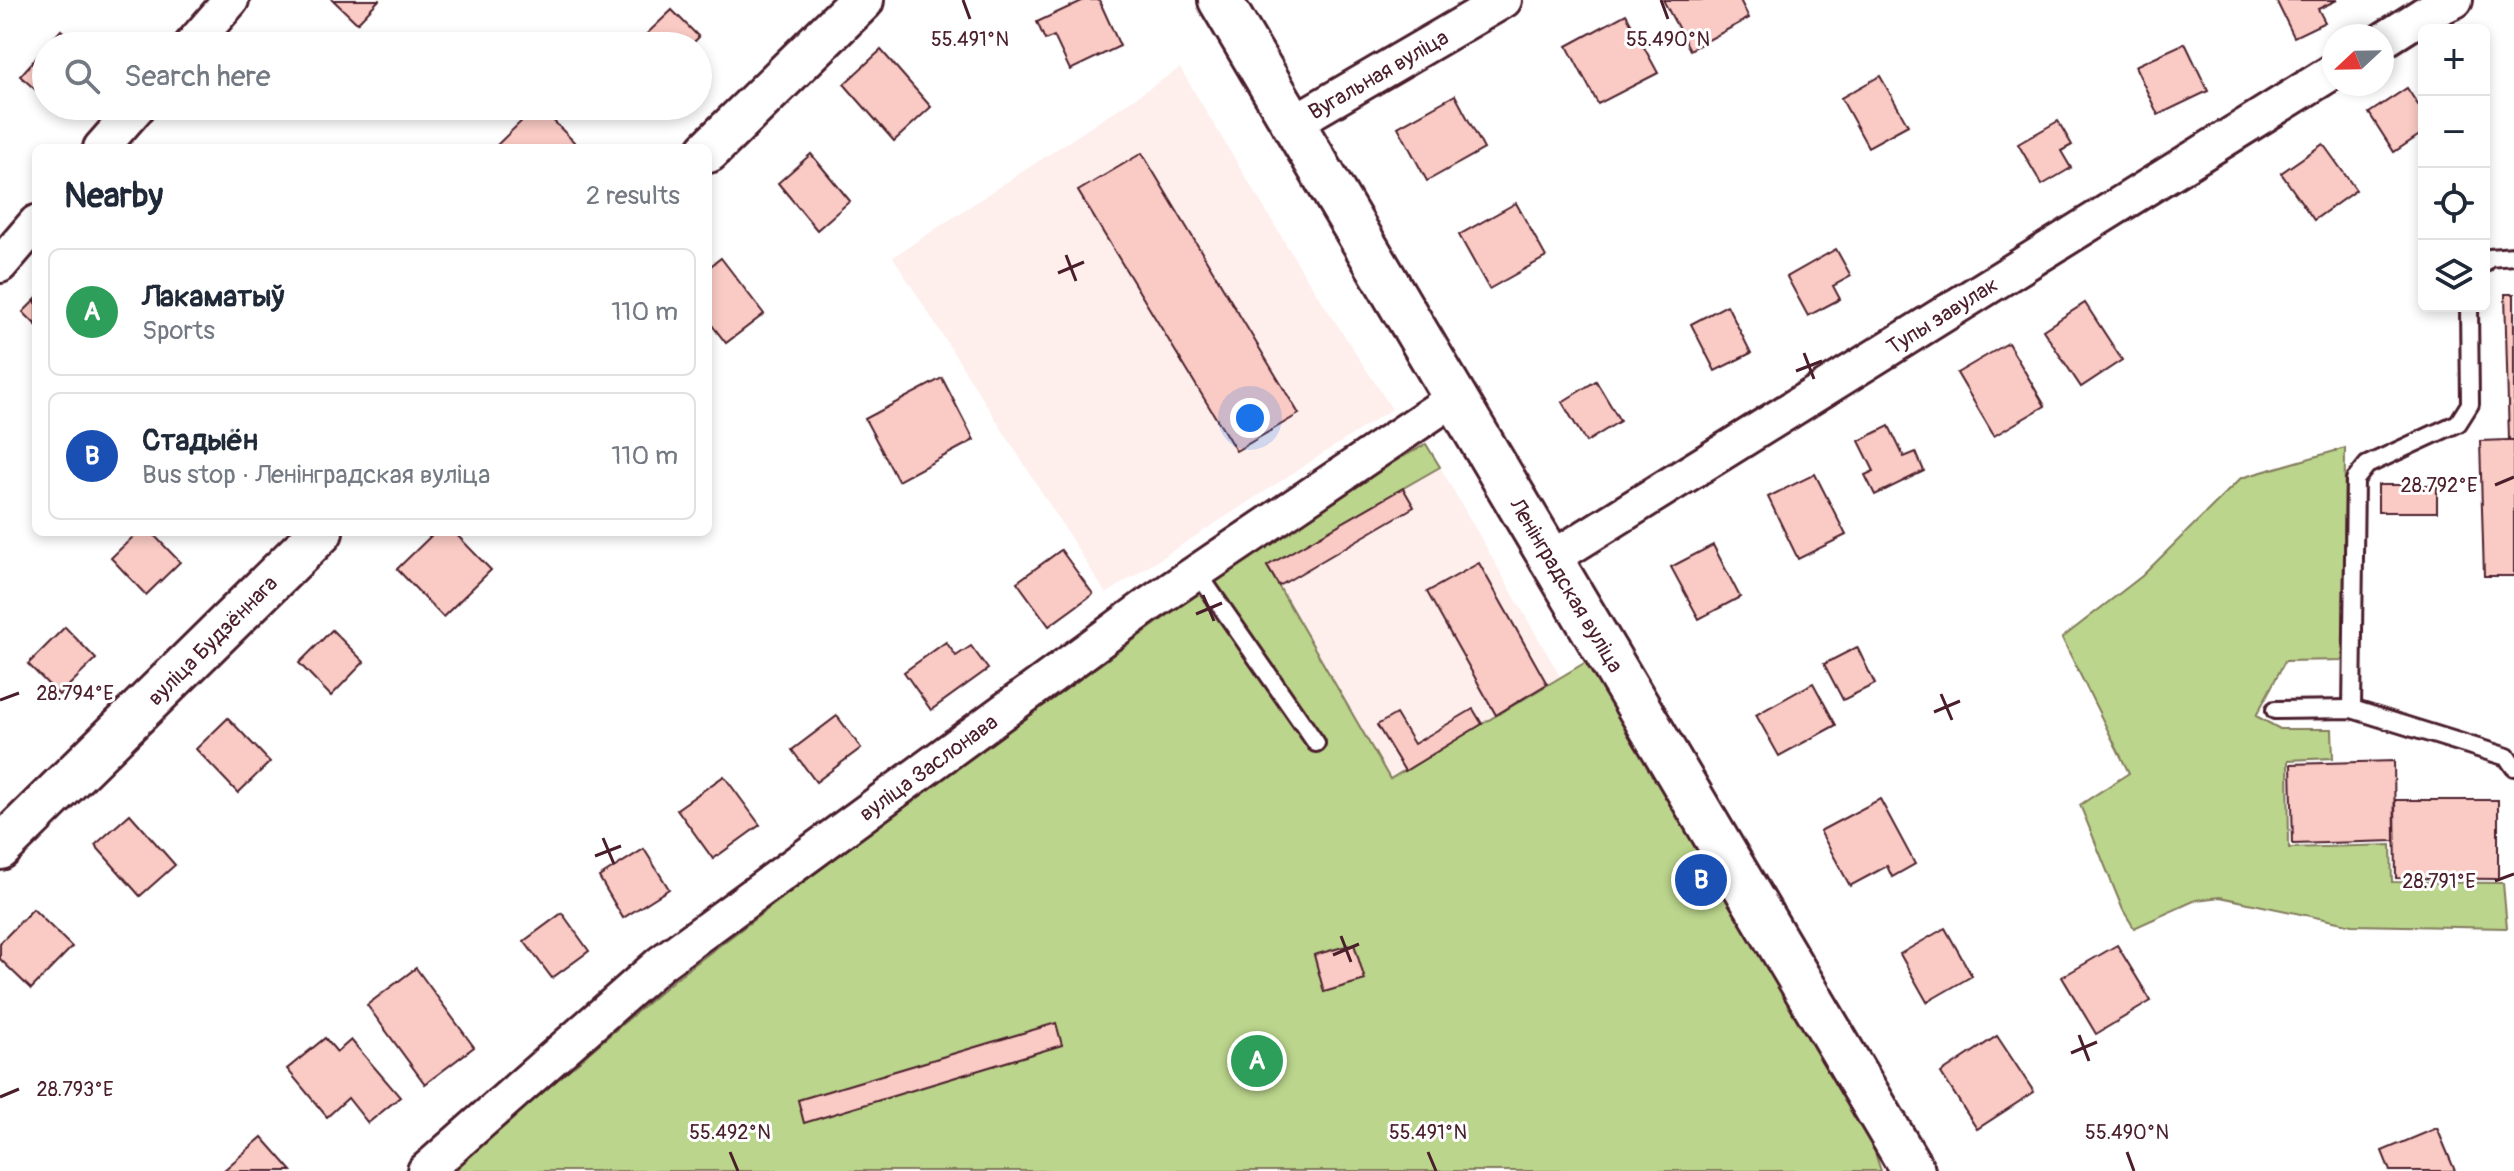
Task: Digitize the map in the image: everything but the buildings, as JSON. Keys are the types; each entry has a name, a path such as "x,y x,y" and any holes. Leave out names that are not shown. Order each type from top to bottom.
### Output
{"street":[{"path":"203,32 231,0"},
{"path":"712,147 862,0"},
{"name":"Ленінградская вуліца","path":"1220,0 1913,1171"},
{"name":"Вугальная вуліца","path":"1293,123 1504,0"},
{"path":"2394,33 2455,0"},
{"name":"Тупы завулак","path":"1551,559 2322,78"},
{"path":"105,144 126,120"},
{"path":"0,265 32,228"},
{"name":"вуліца Заслонава","path":"425,1171 661,963 1197,572 1456,397"},
{"name":"вуліца Будзённага","path":"0,848 317,536"}],"lane":[{"path":"2490,258 2514,256"},
{"path":"2352,709 2355,480 2367,465 2458,423 2470,404 2469,312"},
{"path":"1197,572 1316,743"},
{"path":"2275,710 2352,709 2507,757 2514,767"}],"shaded area":[{"path":"1180,68 1301,269 1392,409 1106,594 893,257"},
{"path":"1440,467 1560,676 1390,780 1267,566"}],"green space":[{"path":"1426,444 1440,467 1267,566 1390,779 1586,662 1865,1122 1881,1171 451,1171 675,979 874,829 1230,570 1375,472"},
{"path":"2345,448 2343,660 2285,661 2256,716 2280,729 2332,729 2333,758 2288,760 2289,848 2391,845 2392,882 2503,883 2507,928 2352,925 2220,897 2196,900 2134,928 2123,910 2080,805 2129,773 2062,638 2142,576 2241,478"}],"place":[{"name":"Стадыён","path":"1701,880"},
{"name":"Лакаматыў","path":"1257,1061"}]}
